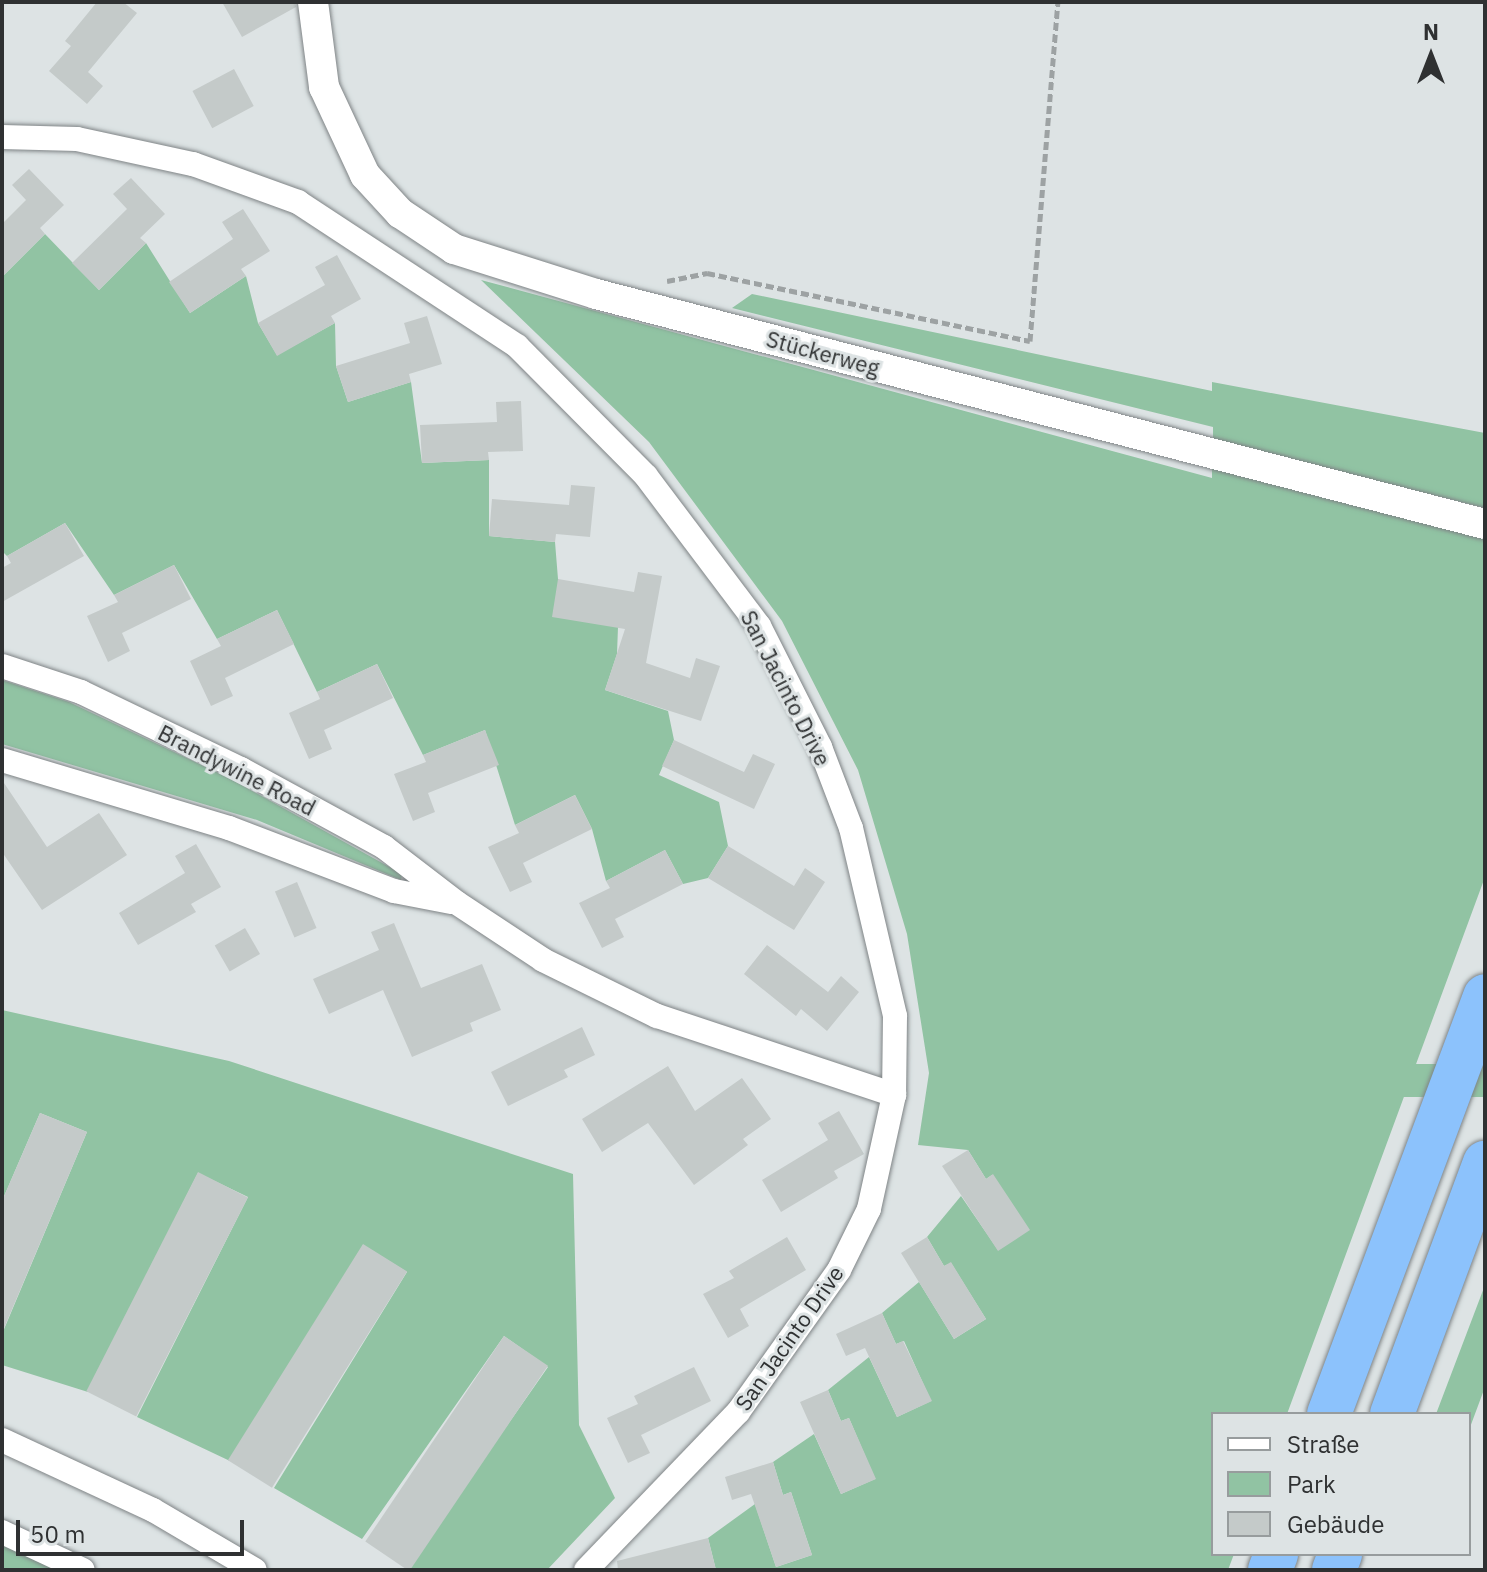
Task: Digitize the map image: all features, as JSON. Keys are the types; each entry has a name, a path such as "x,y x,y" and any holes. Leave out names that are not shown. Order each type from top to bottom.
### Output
{"highway":[{"path":"1330,1412 1485,996"},
{"path":"1393,1412 1485,1163"}],"street":[{"name":"Stückerweg","path":"313,2 324,87 365,175 400,213 454,249 596,294 1485,524"},
{"name":"San Jacinto Drive","path":"2,137 77,139 193,164 298,202 517,346 646,476 759,626 820,747 851,828 881,943 895,1016 894,1095 869,1209 839,1270 738,1412 586,1570"},
{"name":"Brandywine Road","path":"2,666 81,692 241,769 384,847 457,903 543,960 657,1016 894,1095"},
{"name":"Brandywine Road","path":"2,760 229,828 394,891 457,903"},
{"path":"2,1440 153,1510 255,1570"},
{"path":"2,1532 83,1570"}],"path":[{"path":"652,283 707,273 1030,341 1058,2"}],"green space":[{"path":"45,234 99,290 146,243 190,313 246,276 258,323 277,355 335,323 336,366 348,402 411,382 422,463 489,460 489,536 555,542 558,579 618,627 617,654 605,690 668,711 674,740 659,775 719,802 728,846 708,878 683,884 665,850 606,881 592,829 575,795 515,825 485,730 423,755 377,664 317,692 277,610 217,639 174,565 114,595 65,523 7,556 2,551 2,277"},
{"path":"481,280 1212,478 1212,468 1485,539 1485,877 1288,1412 1211,1412 1211,1556 1233,1556 1228,1570 716,1570 708,1538 755,1504 776,1567 812,1555 791,1492 783,1495 773,1462 814,1434 841,1494 875,1479 849,1418 841,1421 828,1390 869,1357 897,1417 931,1401 904,1341 896,1344 882,1313 919,1282 954,1339 986,1319 951,1263 944,1266 927,1237 961,1196 998,1250 992,1175 986,1179 968,1150 918,1145 929,1073 907,934 858,770 782,621 649,442"},
{"path":"752,294 1212,391 1212,382 1485,433 1485,508 1213,440 1213,427 732,308"},
{"path":"2,680 69,702 229,778 402,874 401,880 257,820 2,744"},
{"path":"2,1010 229,1061 573,1174 579,1425 615,1498 547,1570 406,1570 548,1367 504,1336 362,1539 274,1488 407,1272 363,1245 230,1461 137,1417 248,1197 198,1173 88,1392 2,1365 2,1334 87,1132 40,1113 2,1201"},
{"path":"1111,1064 1485,1064 1485,1097 1111,1097"},
{"path":"1485,1285 1485,1387 1471,1425 1471,1412 1437,1412"},
{"path":"2,1532 83,1570 2,1570"}],"building":[{"path":"97,2 123,2 137,13 88,72 103,86 87,104 49,71 71,46 65,41"},
{"path":"222,2 295,2 296,7 242,37"},
{"path":"234,69 254,106 212,128 193,91"},
{"path":"29,169 64,205 40,228 45,234 2,277 2,224 26,200 12,185"},
{"path":"131,178 165,214 140,238 146,243 99,290 72,263 127,209 113,194"},
{"path":"243,209 270,251 241,269 246,276 190,313 169,282 233,239 222,222"},
{"path":"337,255 361,299 331,316 335,323 277,356 258,323 325,285 315,267"},
{"path":"427,316 442,364 409,374 411,382 348,402 336,366 410,343 404,323"},
{"path":"521,401 523,451 488,452 489,460 422,463 420,425 497,422 496,402"},
{"path":"571,485 595,487 590,537 556,534 555,542 489,536 492,499 569,505"},
{"path":"65,523 84,556 2,602 2,568 11,563 7,556"},
{"path":"174,565 191,599 122,633 130,651 108,662 87,616 118,602 114,595"},
{"path":"638,572 662,576 646,663 690,678 696,658 720,666 701,721 605,690 625,629 552,617 558,579 634,592"},
{"path":"277,610 294,644 225,678 233,696 211,706 190,661 221,646 217,639"},
{"path":"377,664 393,698 324,730 332,749 309,759 289,713 320,699 317,692"},
{"path":"485,730 499,765 428,793 435,812 413,821 394,774 426,762 423,755"},
{"path":"674,740 744,772 753,754 775,764 754,809 662,766"},
{"path":"2,780 47,847 99,813 127,855 42,910 2,852"},
{"path":"575,795 592,829 523,863 532,882 510,892 488,847 519,833 515,825"},
{"path":"196,844 221,887 191,904 196,912 138,945 119,913 185,873 175,856"},
{"path":"728,846 794,886 805,868 825,882 794,930 708,878"},
{"path":"665,850 683,884 615,919 624,937 602,948 579,903 610,888 606,881"},
{"path":"297,882 317,928 294,937 275,891"},
{"path":"394,923 421,988 482,964 501,1010 470,1023 473,1031 412,1057 383,990 329,1014 313,979 379,950 371,932"},
{"path":"245,928 260,954 230,971 215,946"},
{"path":"767,945 828,992 841,976 859,992 827,1031 801,1009 796,1016 744,974"},
{"path":"582,1027 595,1055 564,1070 568,1077 508,1106 491,1072"},
{"path":"668,1066 695,1111 742,1078 771,1119 743,1139 748,1145 694,1185 648,1123 602,1152 582,1119"},
{"path":"839,1111 864,1154 834,1171 838,1178 781,1212 762,1180 828,1140 818,1123"},
{"path":"40,1113 87,1132 2,1333 2,1201"},
{"path":"968,1150 986,1179 993,1174 1030,1230 998,1251 942,1166"},
{"path":"198,1172 248,1197 136,1417 86,1391"},
{"path":"787,1237 806,1270 740,1309 749,1326 728,1338 703,1294 734,1278 729,1271"},
{"path":"927,1237 944,1266 951,1262 986,1319 954,1339 901,1253"},
{"path":"363,1244 407,1272 272,1488 228,1460"},
{"path":"882,1313 896,1344 903,1341 932,1401 897,1417 865,1348 846,1356 836,1334"},
{"path":"504,1336 548,1366 410,1570 365,1542"},
{"path":"694,1367 711,1401 641,1435 650,1453 628,1463 607,1418 638,1404 634,1396"},
{"path":"828,1390 841,1421 849,1418 876,1479 841,1494 800,1402"},
{"path":"773,1462 783,1495 791,1492 812,1555 776,1567 751,1494 732,1500 725,1477"},
{"path":"708,1538 716,1570 618,1570 617,1561"}]}
